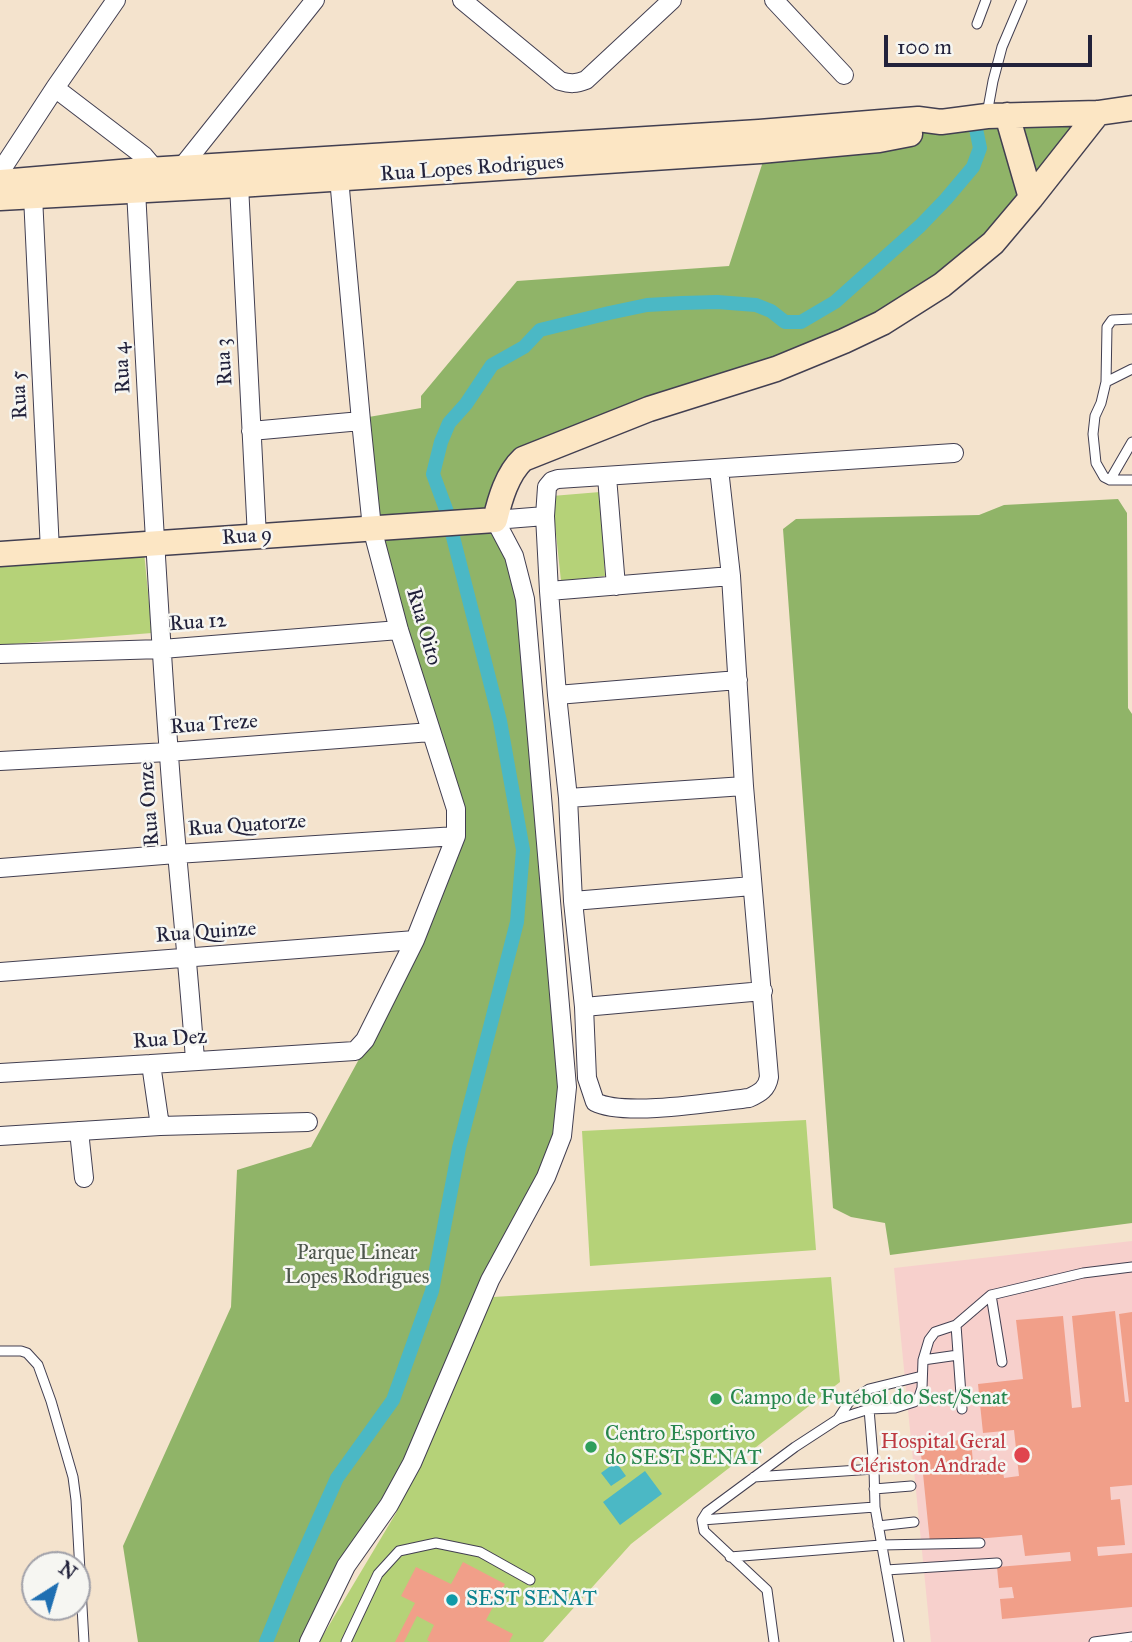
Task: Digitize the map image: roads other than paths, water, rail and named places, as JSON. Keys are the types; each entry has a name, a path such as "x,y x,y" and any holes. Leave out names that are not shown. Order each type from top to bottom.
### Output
{"street":[{"path":"0,172 116,0"},
{"path":"55,88 144,156 169,169 315,0"},
{"path":"462,0 559,81 568,84 586,80 671,0"},
{"path":"774,0 844,75"},
{"name":"Rua Lopes Rodrigues","path":"0,198 239,185 265,173 464,160 760,151 879,140 917,132 941,122 997,116 1098,113 1132,108"},
{"path":"309,1642 346,1566 389,1505 412,1463 490,1280 546,1177 562,1136 567,1087 525,599 514,556 495,520 506,485 523,459 649,408 785,366 881,323 942,285 993,243 1098,113"},
{"path":"997,116 1031,198"},
{"name":"Rua Lopes Rodrigues","path":"0,181 169,169 339,178 464,160"},
{"name":"Rua Oito","path":"339,178 372,527 399,630 456,809 456,836 415,940 365,1040 355,1051 342,1052"},
{"name":"Rua 3","path":"239,185 257,537"},
{"name":"Rua 4","path":"136,190 156,544"},
{"name":"Rua 5","path":"33,196 50,551"},
{"path":"251,431 361,421"},
{"path":"719,469 731,576 744,786 763,992 768,1084 750,1098 651,1108 603,1106 595,1102 587,1078 568,798 549,591 545,516 547,487 552,481 558,480 607,477 719,469 954,453"},
{"path":"607,477 617,586"},
{"path":"495,520 545,516"},
{"name":"Rua 9","path":"0,554 495,520"},
{"name":"Rua Onze","path":"156,544 168,752 195,1060"},
{"path":"549,591 731,576"},
{"name":"Rua 12","path":"0,654 162,649 399,630"},
{"path":"557,695 738,680"},
{"name":"Rua Treze","path":"0,761 168,752 430,732"},
{"path":"568,798 744,786"},
{"name":"Rua Quatorze","path":"0,868 456,836"},
{"path":"573,901 752,887"},
{"name":"Rua Quinze","path":"0,972 415,940"},
{"path":"584,1007 763,992"},
{"name":"Rua Dez","path":"0,1073 342,1052"},
{"path":"151,1065 160,1126"},
{"path":"0,1136 160,1126 308,1122"},
{"path":"79,1131 84,1178"}],"lane":[{"path":"977,24 986,0"},
{"path":"997,116 993,81 1002,47 1022,0"},
{"path":"1132,319 1112,320 1107,327 1107,382 1095,416 1093,434 1097,463 1104,477 1110,480 1132,480"},
{"path":"1107,382 1132,369"},
{"path":"1110,480 1132,442"},
{"path":"774,1642 767,1590 704,1531 702,1520 706,1511 838,1419 869,1409 895,1408 914,1402 922,1388 923,1360 929,1340 935,1332 956,1325 991,1295 1083,1273 1132,1267"},
{"path":"991,1295 1002,1362"},
{"path":"956,1325 962,1409"},
{"path":"0,1351 27,1353 38,1365 73,1477 84,1642"},
{"path":"923,1360 958,1355"},
{"path":"838,1419 849,1402 869,1389 922,1376"},
{"path":"869,1409 875,1507 899,1642"},
{"path":"752,1477 874,1469"},
{"path":"874,1489 911,1486"},
{"path":"702,1520 875,1507"},
{"path":"878,1526 914,1522"},
{"path":"346,1642 378,1574 399,1551 436,1543 480,1552 530,1580"},
{"path":"730,1557 881,1545 980,1543"},
{"path":"886,1570 997,1563"},
{"path":"1094,1642 1132,1637"}],"water":[{"path":"616,1462 626,1476 611,1486 601,1473"},
{"path":"645,1471 662,1494 620,1525 603,1502"}],"waterway":[{"path":"447,512 433,474 449,423 466,404 492,365 524,347 540,330 647,305 682,303 756,305 771,311 785,322 801,322 835,302 920,226 946,199 973,167 980,148 976,129"},
{"path":"266,1642 337,1478 393,1400 432,1291 459,1148 517,922 523,850 500,721 452,533"}],"place":[{"name":"Campo de Futebol do Sest/Senat","path":"716,1399"},
{"name":"Centro Esportivo do SEST SENAT","path":"591,1447"},
{"name":"Hospital Geral Clériston Andrade","path":"1022,1455"},
{"name":"SEST SENAT","path":"452,1600"}],"park label":[{"name":"Parque Linear Lopes Rodrigues","path":"357,1266"}]}
